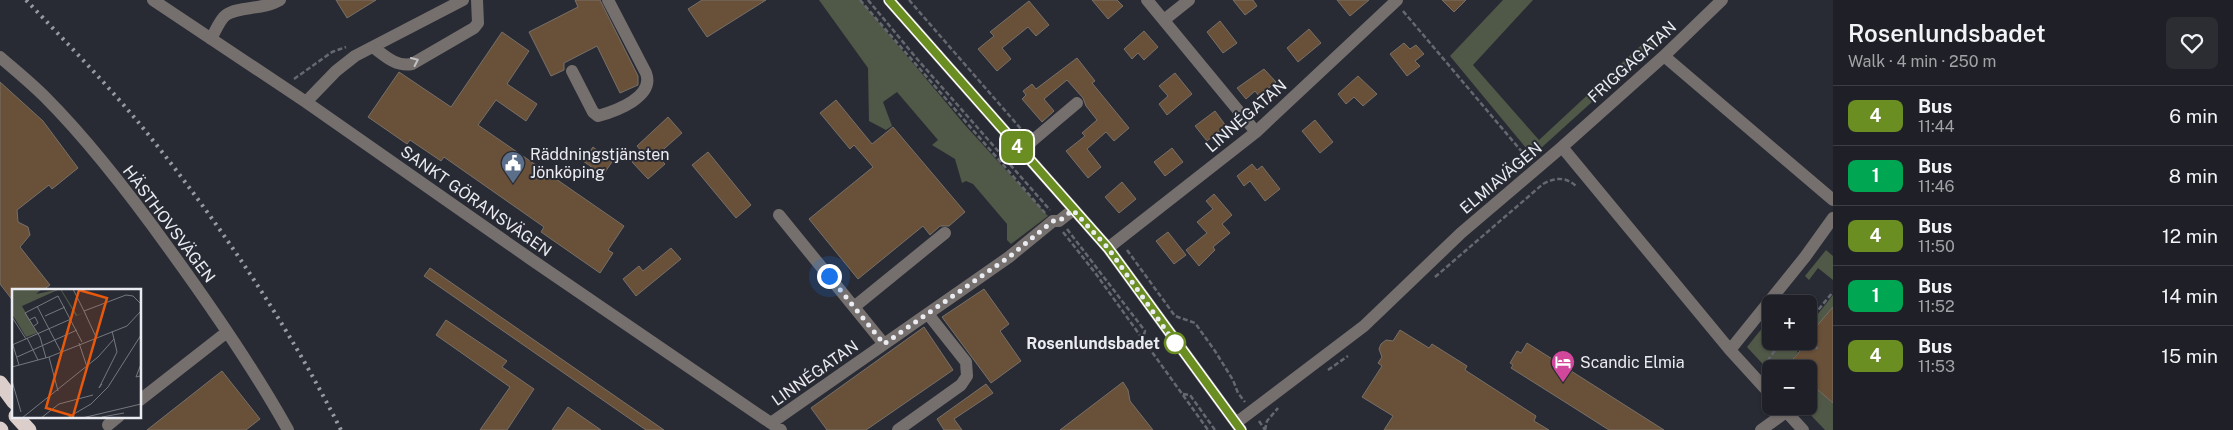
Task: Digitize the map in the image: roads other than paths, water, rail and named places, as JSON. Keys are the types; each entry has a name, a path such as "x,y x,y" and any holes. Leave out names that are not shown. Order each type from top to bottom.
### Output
{"highway":[{"path":"0,383 12,399"},
{"path":"0,399 12,412"},
{"path":"18,418 31,430"},
{"path":"24,418 31,430"}],"street":[{"name":"SANKT GÖRANSVÄGEN","path":"153,0 306,102 776,427"},
{"path":"211,39 226,15 238,11 256,9 280,0"},
{"path":"306,102 336,71 355,56 463,0"},
{"path":"373,47 396,63 403,66 412,64 474,28 478,23 477,0"},
{"path":"572,71 593,112 598,116 640,96 646,90 648,79 646,73 608,0"},
{"path":"889,0 1108,248 1238,426"},
{"path":"1147,0 1256,132"},
{"path":"1164,20 1189,0"},
{"name":"FRIGGAGATAN","path":"1562,147 1664,56 1722,0"},
{"name":"LINNÉGATAN","path":"1108,248 1256,132 1395,1"},
{"path":"1664,56 1833,200"},
{"name":"HÄSTHOVSVÄGEN","path":"0,57 45,98 116,179 198,288 227,332 282,428"},
{"path":"1023,154 1032,141 1077,104"},
{"name":"ELMIAVÄGEN","path":"1238,426 1364,326 1461,233 1562,147 1730,350 1762,385"},
{"name":"LINNÉGATAN","path":"776,427 884,344 1073,210"},
{"path":"779,215 884,344"},
{"path":"1730,350 1805,257 1833,218"},
{"path":"854,307 945,233"},
{"path":"898,430 961,385 967,376 966,362 928,314"},
{"path":"141,399 227,332"},
{"path":"1761,430 1777,415"},
{"path":"1789,415 1803,430"},
{"path":"108,425 117,418"}],"railway":[{"path":"26,0 125,107 168,159 222,233 273,310 320,389 341,430"}],"place":[{"name":"Räddningstjänsten Jönköping","path":"513,184"},
{"name":"Rosenlundsbadet","path":"1175,343"},
{"name":"Scandic Elmia","path":"1563,383"}]}
